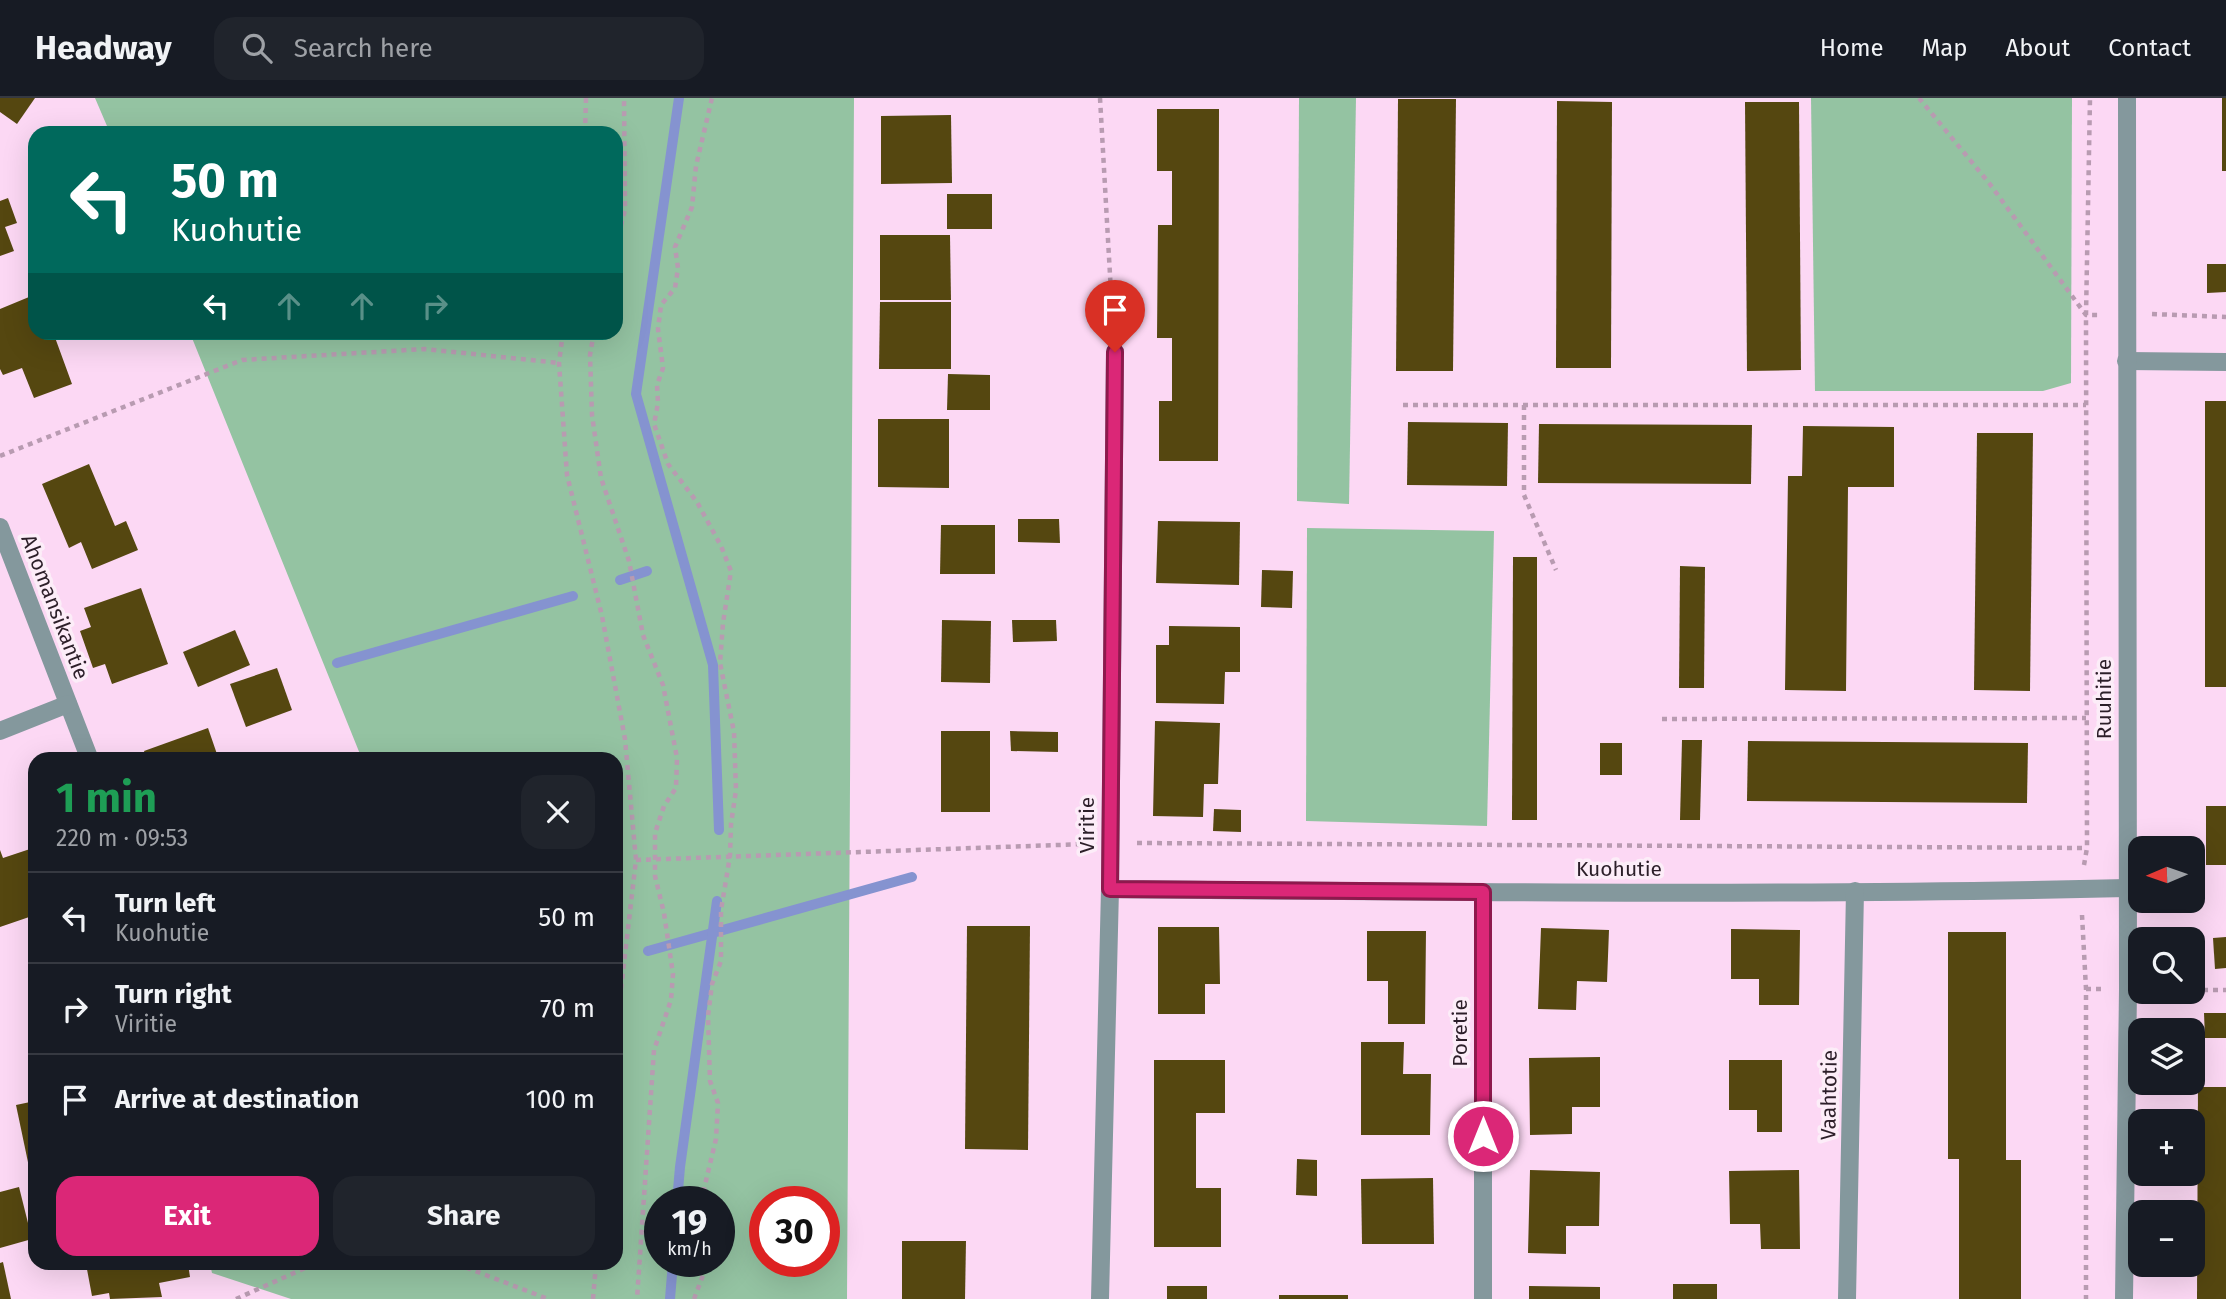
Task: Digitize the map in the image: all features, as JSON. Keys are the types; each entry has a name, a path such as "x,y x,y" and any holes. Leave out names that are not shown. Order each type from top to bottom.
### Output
{"street":[{"name":"Ruuhitie","path":"2124,1299 2127,98"},
{"name":"Viritie","path":"1100,1299 1110,889 1115,352"},
{"path":"2126,361 2226,362"},
{"name":"Ahomansikantie","path":"0,527 87,752"},
{"name":"Ahomansikantie","path":"0,731 68,704"},
{"name":"Kuohutie","path":"1110,889 1483,892 2127,888"},
{"name":"Vaahtotie","path":"1847,1299 1855,891"},
{"name":"Poretie","path":"1483,892 1483,1299"}],"path":[{"path":"585,126 586,98"},
{"path":"623,219 624,98"},
{"path":"705,1186 716,1139 718,1103 710,1081 708,1016 712,984 721,961 721,910 730,856 736,790 734,732 720,663 731,571 697,502 668,464 654,424 658,403 657,385 663,368 659,329 661,305 675,288 678,268 675,247 692,207 696,166 712,98"},
{"path":"1100,98 1115,352"},
{"path":"1919,98 1989,184 2086,315"},
{"path":"2086,1299 2086,989 2080,889 2087,848 2086,315 2090,98"},
{"path":"2086,315 2126,313 2226,317"},
{"path":"562,340 559,363 567,475 602,616 622,726 636,860 623,972"},
{"path":"593,340 590,355 592,415 601,478 629,561 643,635 663,685 677,758 676,788 664,806 655,833 655,876 664,913 673,974 671,1000 654,1050 637,1299"},
{"path":"0,457 242,360 425,349 559,363"},
{"path":"1403,405 2087,405"},
{"path":"1524,405 1524,495 1556,570"},
{"path":"1662,719 2087,718"},
{"path":"636,860 1110,843 2087,848"},
{"path":"2205,990 2226,990"},
{"path":"236,1299 301,1270"},
{"path":"473,1270 548,1299"},
{"path":"593,1299 595,1270"},
{"path":"694,1299 702,1277"}],"green space":[{"path":"95,98 854,98 847,1299 291,1299 212,1273 211,1270 623,1270 623,752 359,752 193,340 623,340 623,126 107,126"},
{"path":"1299,98 1356,98 1349,504 1297,501"},
{"path":"1811,98 2072,98 2071,383 2043,391 1815,391"},
{"path":"1307,528 1494,531 1487,826 1306,821"}],"building":[{"path":"0,98 35,98 17,124 0,112"},
{"path":"2222,98 2226,98 2226,171 2222,171"},
{"path":"1398,99 1456,99 1453,371 1396,371"},
{"path":"1557,101 1612,102 1611,368 1556,368"},
{"path":"1745,102 1799,102 1801,370 1747,371"},
{"path":"1157,109 1219,109 1218,461 1159,461 1159,401 1172,401 1172,338 1157,338 1158,225 1172,225 1172,171 1157,171"},
{"path":"951,115 952,183 881,184 881,116"},
{"path":"947,194 992,194 992,229 947,229"},
{"path":"8,198 17,223 5,227 14,251 0,256 0,201"},
{"path":"880,235 950,235 951,300 880,300"},
{"path":"2207,264 2226,264 2226,292 2207,293"},
{"path":"28,297 28,340 56,340 72,384 34,398 22,368 3,375 0,369 0,309"},
{"path":"880,302 951,302 951,369 879,369"},
{"path":"948,374 990,375 990,410 947,410"},
{"path":"2205,401 2226,401 2226,687 2205,687"},
{"path":"878,419 949,419 949,488 878,487"},
{"path":"1408,422 1508,423 1507,486 1407,485"},
{"path":"1539,424 1752,425 1751,484 1538,483"},
{"path":"1803,426 1894,427 1894,487 1848,487 1846,691 1785,690 1788,476 1802,476"},
{"path":"1977,433 2033,433 2030,691 1974,690"},
{"path":"89,464 115,526 126,521 138,550 92,569 81,542 69,548 42,484"},
{"path":"1018,519 1059,519 1060,543 1018,542"},
{"path":"1158,521 1240,522 1239,585 1156,583"},
{"path":"941,525 995,525 995,574 940,574"},
{"path":"1513,557 1537,557 1537,820 1512,820"},
{"path":"1680,566 1705,567 1704,688 1679,688"},
{"path":"1262,570 1293,571 1292,608 1261,607"},
{"path":"141,588 168,664 112,684 105,664 93,668 80,631 91,627 84,608"},
{"path":"942,620 991,621 990,683 941,682"},
{"path":"1012,620 1056,620 1057,641 1013,642"},
{"path":"1169,626 1240,627 1240,672 1225,672 1224,704 1156,703 1156,645 1169,645"},
{"path":"235,630 250,665 198,687 183,652"},
{"path":"277,668 292,710 246,727 230,684"},
{"path":"1155,721 1220,723 1218,784 1204,784 1203,817 1153,816"},
{"path":"208,728 216,752 144,752"},
{"path":"941,731 990,731 990,812 941,812"},
{"path":"1010,731 1058,732 1058,752 1011,751"},
{"path":"1682,740 1702,740 1700,820 1680,820"},
{"path":"1748,741 2028,743 2027,803 1747,801"},
{"path":"1600,743 1622,743 1622,775 1600,775"},
{"path":"2206,806 2226,806 2226,865 2206,865"},
{"path":"1214,809 1241,810 1241,832 1213,831"},
{"path":"0,850 3,858 28,850 28,917 0,927"},
{"path":"967,926 1030,926 1028,1150 965,1149"},
{"path":"1158,927 1219,927 1220,984 1205,984 1205,1014 1158,1014"},
{"path":"1541,928 1609,930 1607,982 1577,981 1576,1010 1538,1009"},
{"path":"1731,929 1800,930 1799,1005 1759,1005 1759,979 1731,979"},
{"path":"1367,931 1426,931 1425,1024 1388,1024 1388,981 1367,981"},
{"path":"1948,932 2006,932 2006,1160 2021,1160 2021,1299 1959,1299 1959,1159 1948,1159"},
{"path":"2226,937 2226,968 2215,969 2213,938"},
{"path":"2204,1013 2226,1013 2226,1038 2205,1038"},
{"path":"1361,1042 1404,1042 1403,1074 1431,1074 1430,1135 1361,1135"},
{"path":"1600,1057 1600,1107 1572,1107 1572,1134 1530,1135 1529,1058"},
{"path":"1154,1060 1225,1060 1225,1113 1196,1113 1196,1188 1221,1188 1221,1247 1154,1247"},
{"path":"1729,1060 1782,1060 1782,1132 1757,1132 1757,1110 1729,1110"},
{"path":"2205,1087 2226,1087 2226,1299 2197,1299 2197,1277 2205,1277 2205,1200 2197,1200 2198,1186 2205,1186 2205,1109 2198,1109 2198,1095 2205,1095"},
{"path":"28,1102 28,1162 16,1105"},
{"path":"1297,1159 1317,1160 1317,1196 1296,1195"},
{"path":"1530,1170 1600,1172 1599,1226 1566,1226 1566,1254 1528,1253"},
{"path":"1799,1170 1800,1249 1761,1249 1760,1224 1730,1224 1729,1171"},
{"path":"1433,1178 1434,1244 1362,1244 1361,1179"},
{"path":"19,1187 28,1223 28,1240 0,1248 0,1192"},
{"path":"902,1241 966,1241 965,1299 902,1299"},
{"path":"3,1262 11,1299 0,1299 0,1263"},
{"path":"87,1270 189,1270 190,1277 159,1283 162,1297 110,1299 109,1293 92,1296"},
{"path":"1673,1284 1717,1284 1717,1299 1673,1299"},
{"path":"1167,1286 1207,1286 1207,1299 1167,1299"},
{"path":"1529,1286 1600,1287 1600,1299 1529,1299"},
{"path":"1279,1295 1348,1295 1348,1299 1279,1299"}],"waterway":[{"path":"679,98 636,394 713,665 719,830"},
{"path":"620,580 647,571"},
{"path":"337,663 573,596"},
{"path":"648,951 912,877"},
{"path":"678,1186 717,901"},
{"path":"670,1299 672,1277"}],"route":[{"path":"1115,352 1110,889 1483,892 1483,1136"}]}
